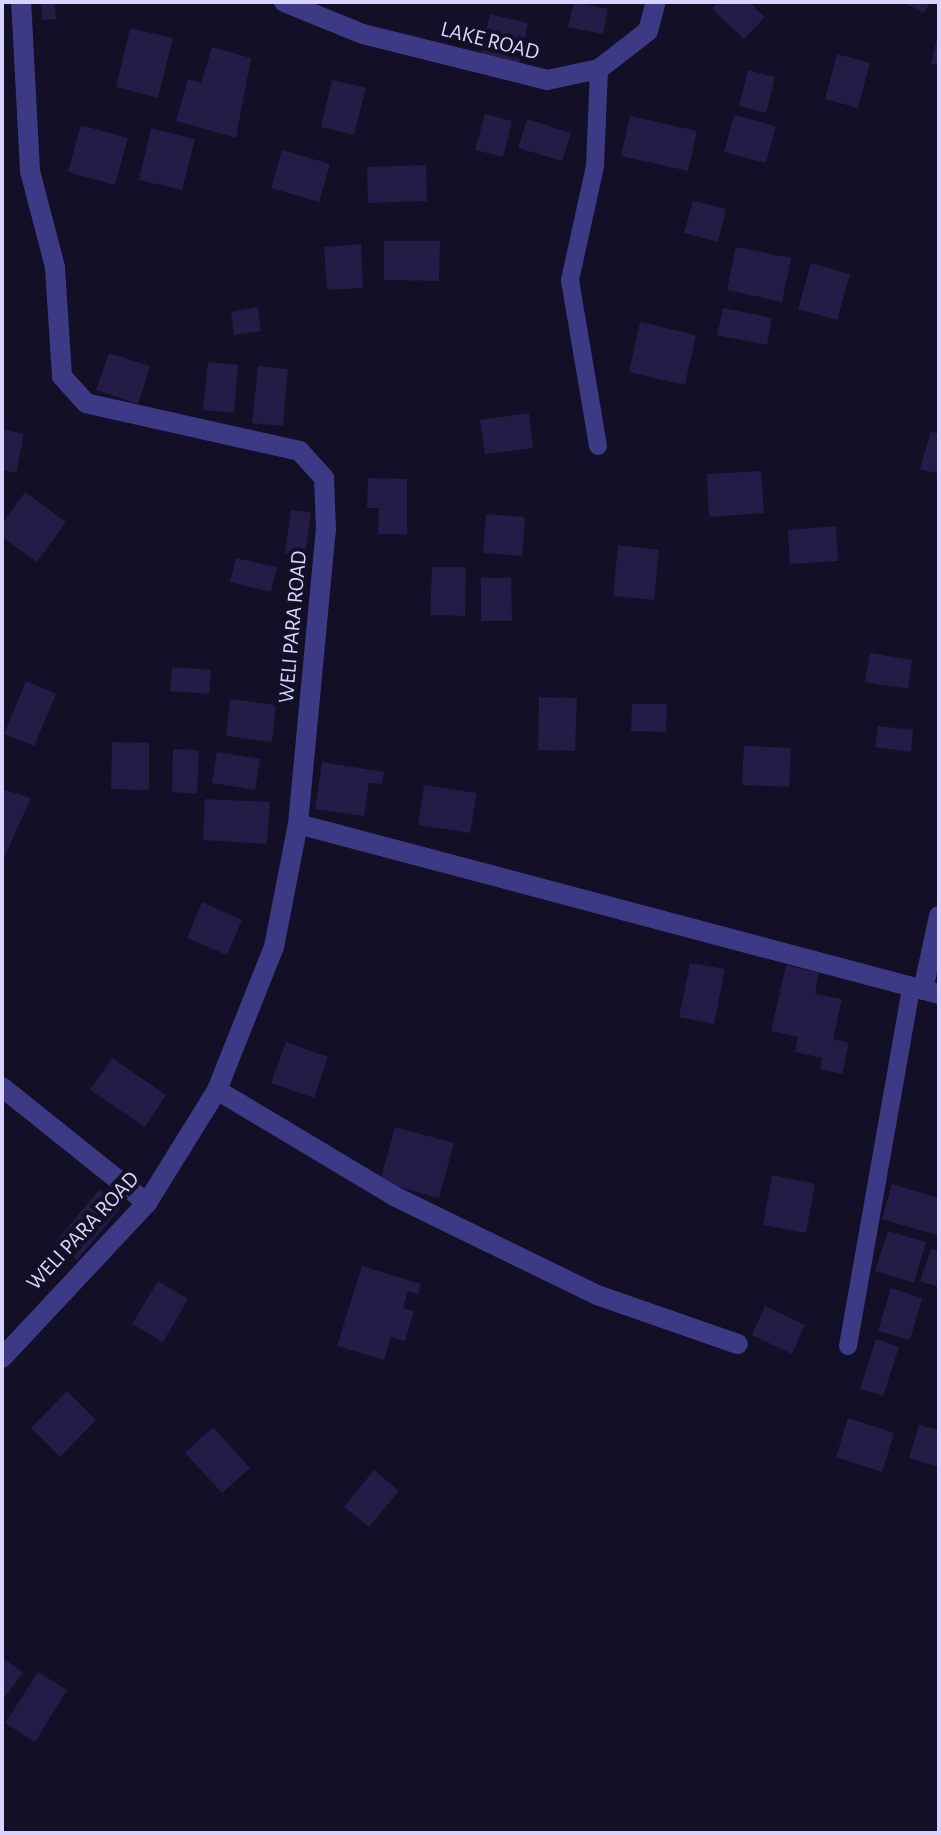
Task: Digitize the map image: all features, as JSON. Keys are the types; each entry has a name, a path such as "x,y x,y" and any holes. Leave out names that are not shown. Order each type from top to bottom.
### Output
{"street":[{"name":"WELI PARA ROAD","path":"2,1358 147,1203 217,1090 274,947 298,824 326,530 324,478 300,451 86,403 62,376 55,267 30,171 21,2"},
{"name":"LAKE ROAD","path":"284,2 363,34 547,80 599,69 648,31 656,2"},
{"path":"298,824 924,990 939,916"},
{"path":"2,1087 147,1203"},
{"path":"217,1090 394,1196 597,1295 738,1344"}],"lane":[{"path":"598,446 570,280 595,166 599,69"},
{"path":"848,1346 924,990"}],"building":[{"path":"41,2 55,2 56,19 42,20"},
{"path":"574,2 608,9 603,34 568,27"},
{"path":"719,2 749,2 765,17 744,39 712,9"},
{"path":"904,2 930,2 924,13"},
{"path":"490,14 528,23 518,70 479,61"},
{"path":"130,28 173,38 158,98 116,87"},
{"path":"939,35 939,65 931,64"},
{"path":"212,47 251,58 236,138 176,121 188,79 201,83"},
{"path":"837,54 870,63 858,108 825,99"},
{"path":"748,70 775,77 766,113 739,106"},
{"path":"332,80 366,88 354,135 321,127"},
{"path":"485,114 512,121 503,157 475,150"},
{"path":"734,115 776,126 766,163 724,152"},
{"path":"630,116 697,131 688,171 621,156"},
{"path":"527,119 571,133 562,161 518,148"},
{"path":"81,125 128,138 115,185 68,172"},
{"path":"151,128 195,139 182,190 139,180"},
{"path":"282,150 330,164 319,202 271,188"},
{"path":"426,165 427,201 368,203 367,167"},
{"path":"693,201 726,209 718,242 684,233"},
{"path":"384,241 440,241 439,281 384,280"},
{"path":"361,244 363,288 327,290 324,247"},
{"path":"736,247 791,258 782,302 727,290"},
{"path":"811,263 850,274 837,320 798,309"},
{"path":"258,307 261,331 234,335 231,312"},
{"path":"723,308 772,318 767,345 717,335"},
{"path":"640,322 696,335 685,385 629,372"},
{"path":"109,353 150,366 138,404 96,390"},
{"path":"208,362 238,365 234,413 203,410"},
{"path":"258,366 288,369 283,426 252,423"},
{"path":"529,413 533,448 485,454 480,420"},
{"path":"2,429 24,434 16,473 2,470"},
{"path":"931,431 939,434 939,474 920,469"},
{"path":"761,471 764,513 709,517 707,474"},
{"path":"368,478 407,479 407,534 378,534 379,508 367,508"},
{"path":"25,492 66,522 37,562 2,537 2,524"},
{"path":"291,510 311,512 305,556 285,553"},
{"path":"486,514 525,517 522,556 483,553"},
{"path":"836,526 838,561 790,564 788,530"},
{"path":"618,545 659,550 654,600 613,596"},
{"path":"236,558 277,567 271,592 230,582"},
{"path":"432,567 466,567 465,616 430,615"},
{"path":"481,578 511,578 512,621 481,621"},
{"path":"870,653 912,660 908,689 865,682"},
{"path":"172,667 211,670 209,694 170,691"},
{"path":"26,681 56,694 34,746 4,734"},
{"path":"539,697 577,698 575,751 538,750"},
{"path":"230,699 276,705 272,742 226,736"},
{"path":"632,704 667,704 666,732 631,731"},
{"path":"878,726 913,730 911,752 875,747"},
{"path":"112,742 149,743 149,790 111,789"},
{"path":"744,746 791,748 789,787 742,785"},
{"path":"173,749 199,750 197,794 172,792"},
{"path":"217,752 260,759 255,790 212,783"},
{"path":"322,762 384,772 382,784 369,783 364,816 315,809"},
{"path":"424,785 477,793 470,833 418,825"},
{"path":"2,789 31,798 3,860 2,860"},
{"path":"205,799 270,802 267,844 203,840"},
{"path":"202,902 242,920 227,955 187,938"},
{"path":"690,963 725,969 714,1024 679,1017"},
{"path":"786,965 819,973 815,994 842,999 833,1039 849,1043 842,1074 820,1069 822,1058 795,1052 798,1037 771,1031"},
{"path":"286,1042 328,1057 314,1098 271,1083"},
{"path":"112,1058 166,1095 145,1127 90,1090"},
{"path":"395,1127 454,1143 439,1198 380,1182"},
{"path":"772,1175 815,1184 806,1233 763,1225"},
{"path":"892,1184 939,1198 939,1236 882,1219"},
{"path":"99,1190 120,1208 77,1260 56,1242"},
{"path":"888,1231 926,1242 914,1283 875,1271"},
{"path":"931,1249 939,1251 939,1287 920,1281"},
{"path":"362,1266 421,1284 418,1294 408,1291 403,1308 414,1311 405,1341 391,1337 384,1360 337,1346"},
{"path":"158,1281 188,1299 163,1342 132,1324"},
{"path":"891,1288 922,1298 910,1340 878,1331"},
{"path":"765,1306 805,1325 792,1354 752,1335"},
{"path":"876,1339 899,1347 883,1396 860,1389"},
{"path":"67,1391 96,1420 60,1457 31,1428"},
{"path":"848,1418 894,1433 882,1472 836,1457"},
{"path":"919,1425 939,1430 939,1467 909,1458"},
{"path":"213,1427 250,1468 222,1493 185,1453"},
{"path":"374,1470 399,1491 369,1527 344,1507"},
{"path":"2,1657 23,1673 2,1701"},
{"path":"38,1672 67,1690 35,1742 5,1723"}]}
